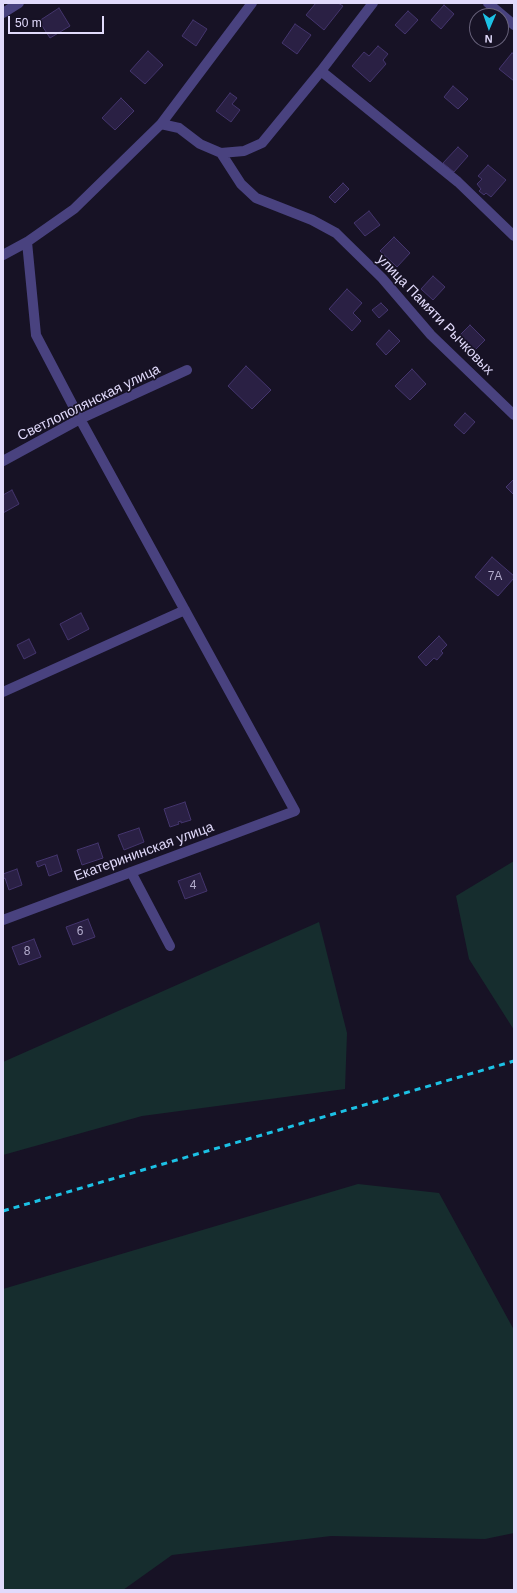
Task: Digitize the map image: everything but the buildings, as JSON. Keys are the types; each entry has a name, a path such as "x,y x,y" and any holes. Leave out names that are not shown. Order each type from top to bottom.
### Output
{"street":[{"path":"3,12 19,3"},
{"path":"3,255 27,242 74,209 161,124 252,3"},
{"path":"161,124 179,128 200,144 221,153 244,151 262,143 321,71 373,3"},
{"path":"488,3 514,25"},
{"path":"321,71 458,182 514,236"},
{"name":"улица Памяти Рычковых","path":"221,153 241,184 256,198 312,220 336,234 382,278 431,335 514,416"},
{"path":"3,692 185,610 80,420 36,335 27,242"},
{"name":"Светлополянская улица","path":"3,461 80,420 187,370"},
{"name":"Екатерининская улица","path":"3,920 295,811 185,610"},
{"path":"130,872 170,946"}],"green space":[{"path":"514,861 514,1030 469,959 456,896"},
{"path":"319,922 347,1033 345,1089 142,1116 3,1155 3,1062"},
{"path":"358,1184 439,1193 514,1330 514,1533 485,1539 331,1536 172,1555 123,1590 3,1590 3,1289"}],"railway":[{"path":"3,1211 514,1061"}]}
